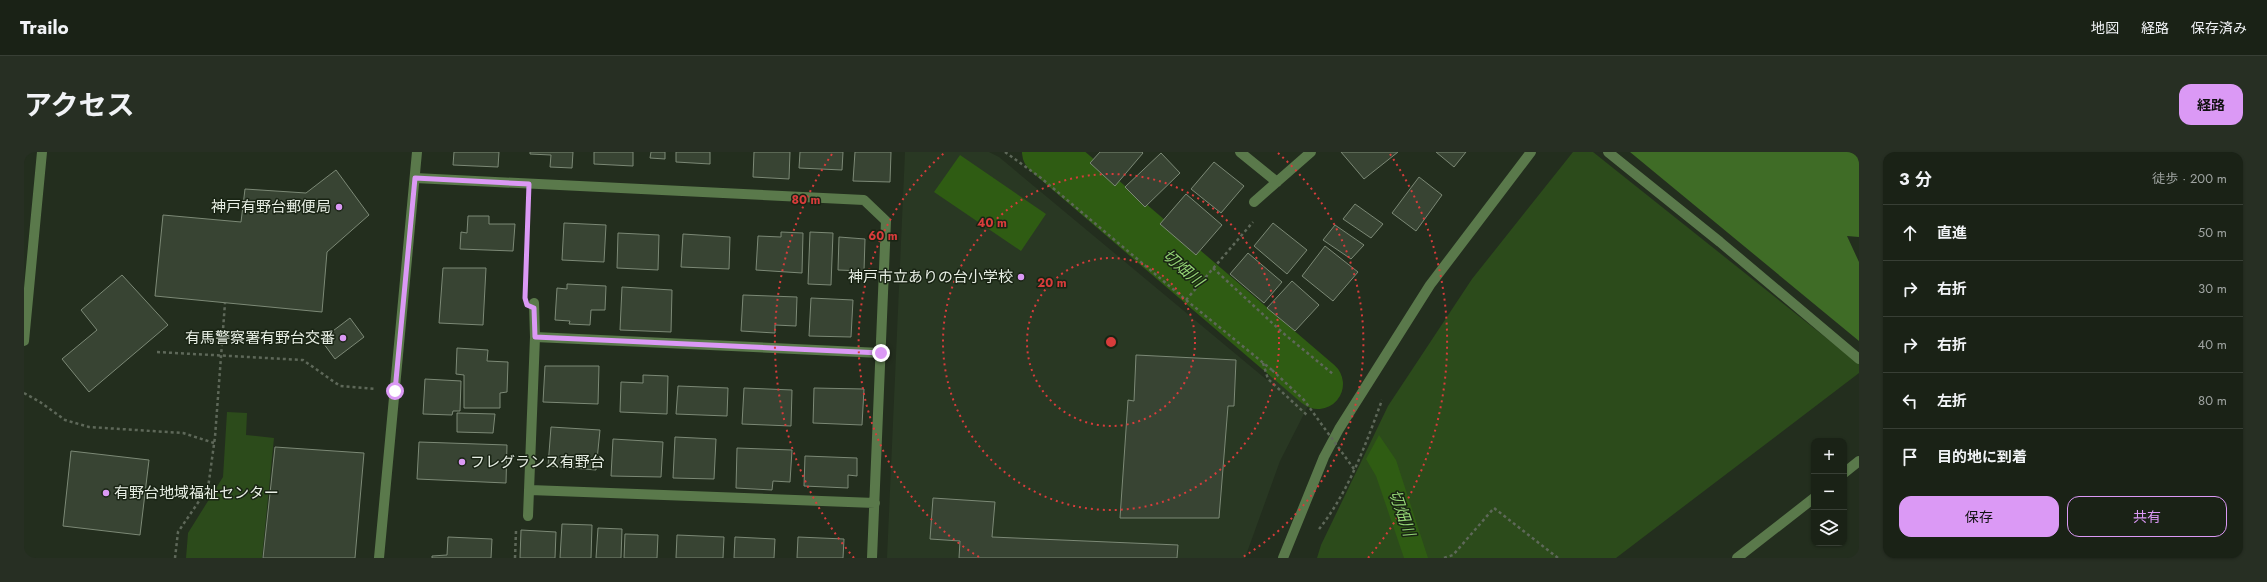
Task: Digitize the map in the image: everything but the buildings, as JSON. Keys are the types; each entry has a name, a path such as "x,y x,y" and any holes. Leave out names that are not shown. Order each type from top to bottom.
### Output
{"street":[{"path":"24,337 42,152"},
{"path":"379,558 417,152"},
{"path":"1240,152 1277,182"},
{"path":"1255,201 1311,152"},
{"path":"1283,558 1324,457 1339,429 1430,285 1530,152"},
{"path":"1608,152 1720,242 1859,359"},
{"path":"415,178 864,200 886,221 872,558"},
{"path":"528,516 535,337 534,305"},
{"path":"535,337 881,353"},
{"path":"1847,471 1859,461"},
{"path":"530,490 874,503"},
{"path":"1737,558 1811,500"}],"path":[{"path":"1005,152 1041,178 1272,370 1304,400 1354,469"},
{"path":"529,184 525,298 527,305 534,305"},
{"path":"1186,300 1264,209 1255,201"},
{"path":"1213,268 1283,333 1333,374"},
{"path":"175,558 178,532 208,488 214,443 225,303"},
{"path":"157,352 303,360 340,386 395,391"},
{"path":"1263,362 1268,379 1308,416"},
{"path":"24,393 40,402 65,420 89,427 183,433 214,443"},
{"path":"1319,529 1328,518 1354,469 1378,410"},
{"path":"1444,558 1452,555 1494,508 1558,558"}],"shaded area":[{"name":"神戸市立ありの台小学校","path":"905,152 989,152 999,157 1267,380 1271,374 1308,406 1280,461 1245,558 887,558"},
{"path":"1573,152 1593,152 1859,364 1859,373 1616,558 1317,558 1321,545 1388,406 1472,279"},
{"path":"1630,152 1859,152 1859,237 1847,236 1859,262 1859,341"},
{"path":"227,412 247,413 246,435 274,438 262,558 186,558 188,533 223,477"}],"water":[{"path":"960,155 1046,214 1021,251 934,192"},
{"path":"1379,435 1396,460 1428,558 1404,558 1376,476 1366,459"}],"waterway":[{"name":"切畑川","path":"1047,152 1318,384"}],"place":[{"name":"神戸有野台郵便局","path":"339,207"},
{"name":"神戸市立ありの台小学校","path":"1021,277"},
{"name":"有馬警察署有野台交番","path":"343,338"},
{"name":"フレグランス有野台","path":"462,462"},
{"name":"有野台地域福祉センター","path":"106,493"}],"route":[{"path":"395,391 415,178 529,184 525,298 527,305 534,308 535,337 881,353"}]}
